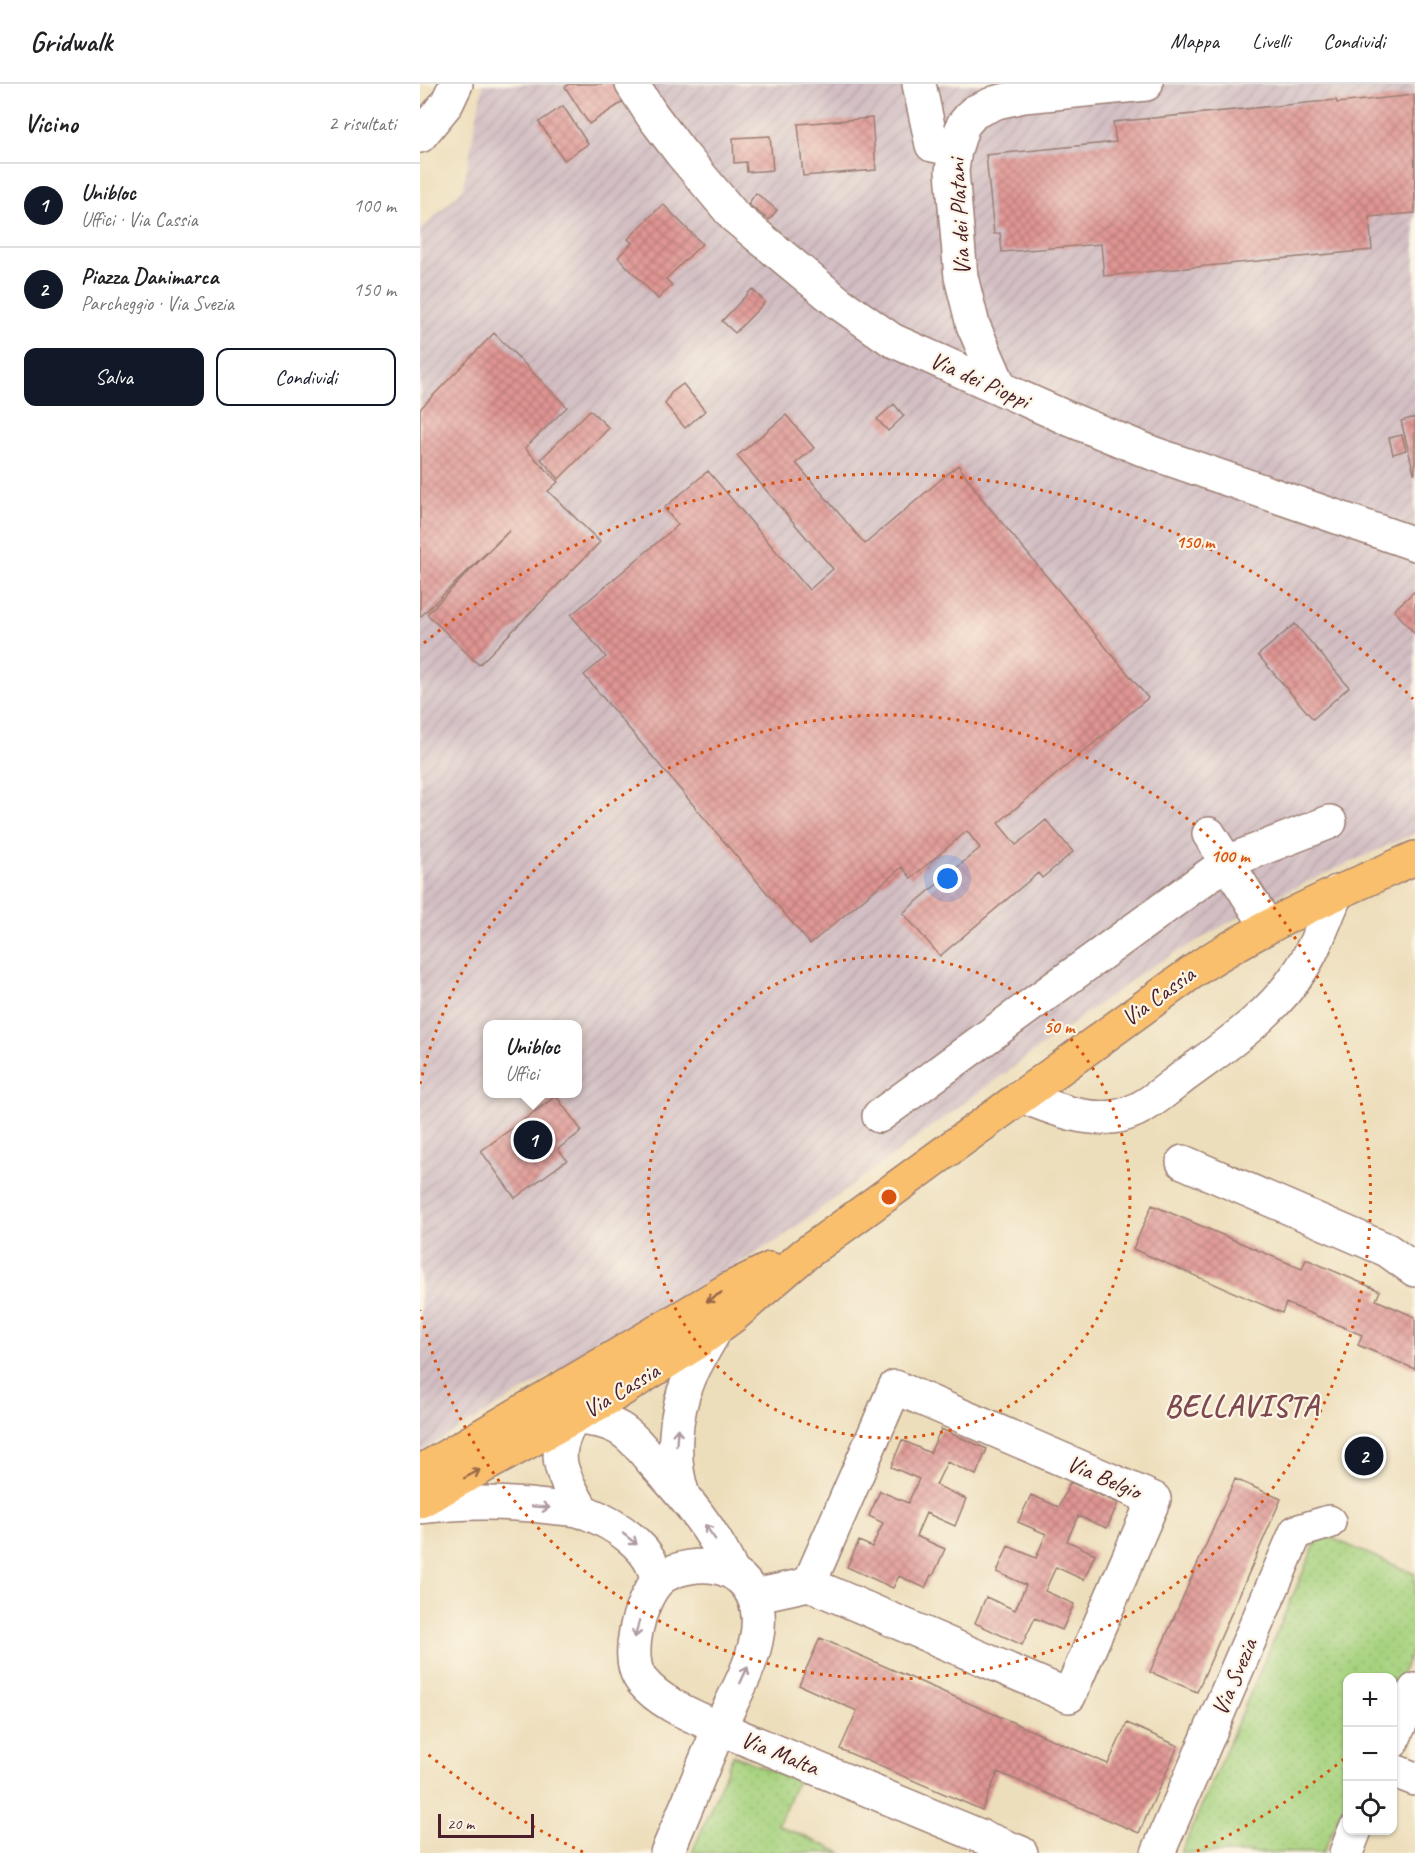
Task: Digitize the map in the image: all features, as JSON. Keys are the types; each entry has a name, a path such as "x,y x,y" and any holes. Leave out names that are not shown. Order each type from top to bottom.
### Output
{"main road":[{"name":"Via Cassia","path":"420,1501 573,1419 716,1329 805,1254 1202,964 1267,926 1415,858"},
{"name":"Via Cassia","path":"420,1472 731,1288 805,1254"}],"street":[{"path":"420,136 447,104 456,84"},
{"name":"Via dei Pioppi","path":"632,84 652,115 718,199 748,229 845,308 879,332 904,346 1068,419 1152,453 1415,544"},
{"path":"919,84 932,145 955,150"},
{"name":"Via dei Platani","path":"1000,387 973,325 964,290 953,184 955,150 960,133 968,117 980,108 997,102 1024,96 1146,84"},
{"path":"879,1116 1227,862 1330,822"},
{"path":"1209,834 1267,926"},
{"path":"1021,1096 1088,1118 1125,1116 1141,1107 1244,1032 1278,999 1300,973 1337,892"},
{"path":"1183,1162 1387,1250 1415,1270"},
{"path":"683,1495 678,1478 676,1457 681,1405 688,1380 716,1329"},
{"path":"583,1512 564,1475 560,1457 562,1440 585,1398 624,1351"},
{"name":"Via Belgio","path":"895,1387 1154,1499 1069,1696 809,1584 895,1387"},
{"path":"538,1402 573,1419 598,1420 619,1429 636,1443 683,1495 715,1539 732,1572 754,1596 758,1621 754,1648 667,1853"},
{"path":"420,1507 466,1502 583,1512 615,1528 637,1545 651,1562 657,1582 676,1570 695,1566 721,1568 732,1572"},
{"name":"Via Svezia","path":"1158,1853 1296,1532 1329,1522"},
{"name":"Via Malta","path":"657,1582 648,1596 636,1632 634,1663 639,1676 653,1691 672,1705 719,1728 1021,1853"},
{"path":"754,1596 809,1584"},
{"path":"1397,1731 1415,1690"},
{"path":"1397,1772 1415,1779"},
{"path":"1346,1853 1353,1835"}],"shaded area":[{"path":"483,84 1415,84 1415,833 1274,897 1144,971 778,1240 420,1452 420,231 463,189"}],"green space":[{"path":"1320,1533 1415,1574 1415,1643 1397,1685 1397,1673 1343,1673 1343,1807 1323,1853 1181,1853"},
{"path":"733,1755 797,1781 778,1825 842,1853 692,1853"}],"building":[{"path":"569,84 623,84 631,97 589,124 565,87"},
{"path":"1414,95 1415,213 1369,217 1372,250 1104,276 1101,244 1002,252 1000,233 994,234 986,155 1116,142 1113,122 1336,100 1337,103"},
{"path":"563,106 588,144 564,160 539,122"},
{"path":"872,118 876,170 803,176 798,124"},
{"path":"770,136 773,170 747,172 746,162 734,163 733,138"},
{"path":"756,193 777,210 769,220 748,204"},
{"path":"663,204 702,244 666,279 672,285 658,299 618,257 632,243 628,239"},
{"path":"752,289 765,302 735,333 722,321"},
{"path":"494,333 567,407 525,448 558,482 548,491 600,542 479,665 427,614 510,530 420,617 420,409"},
{"path":"683,384 705,411 685,428 665,404 671,393"},
{"path":"894,404 904,416 888,431 877,419"},
{"path":"590,410 609,428 559,479 541,459"},
{"path":"786,415 814,448 796,463 865,544 958,465 983,500 1148,698 998,823 1016,845 1046,820 1073,852 1042,878 1038,873 940,956 903,913 980,848 967,831 911,878 902,867 810,944 584,675 606,657 571,615 678,525 664,508 708,471 809,590 833,569 737,456"},
{"path":"1415,417 1415,473 1414,473 1401,421"},
{"path":"1402,435 1406,450 1393,454 1389,438"},
{"path":"1415,591 1415,634 1394,610"},
{"path":"1295,624 1349,687 1313,719 1258,655"},
{"path":"553,1098 557,1098 582,1131 558,1149 567,1160 515,1198 481,1151"},
{"path":"1152,1205 1302,1269 1306,1259 1380,1291 1376,1300 1415,1317 1415,1369 1358,1345 1362,1335 1286,1303 1282,1313 1133,1249"},
{"path":"941,1429 987,1449 976,1475 947,1462 936,1485 966,1499 955,1526 926,1513 916,1536 945,1549 925,1588 899,1576 893,1588 847,1567 859,1541 872,1547 883,1523 869,1516 880,1491 908,1503 919,1479 891,1467 902,1440 930,1453"},
{"path":"1235,1479 1281,1499 1197,1692 1150,1672"},
{"path":"1070,1482 1118,1503 1107,1528 1078,1516 1067,1541 1095,1554 1084,1580 1056,1567 1045,1591 1074,1604 1062,1630 1035,1618 1022,1645 975,1623 986,1597 1015,1610 1026,1585 997,1572 1008,1546 1036,1558 1046,1534 1018,1522 1031,1495 1059,1507"},
{"path":"820,1638 1108,1764 1127,1723 1178,1746 1139,1833 998,1772 982,1810 840,1749 857,1711 799,1685"}],"place":[{"name":"Unibloc","path":"533,1140"},
{"name":"Piazza Danimarca","path":"1364,1456"}],"district":[{"name":"BELLAVISTA","path":"1242,1406"}]}
